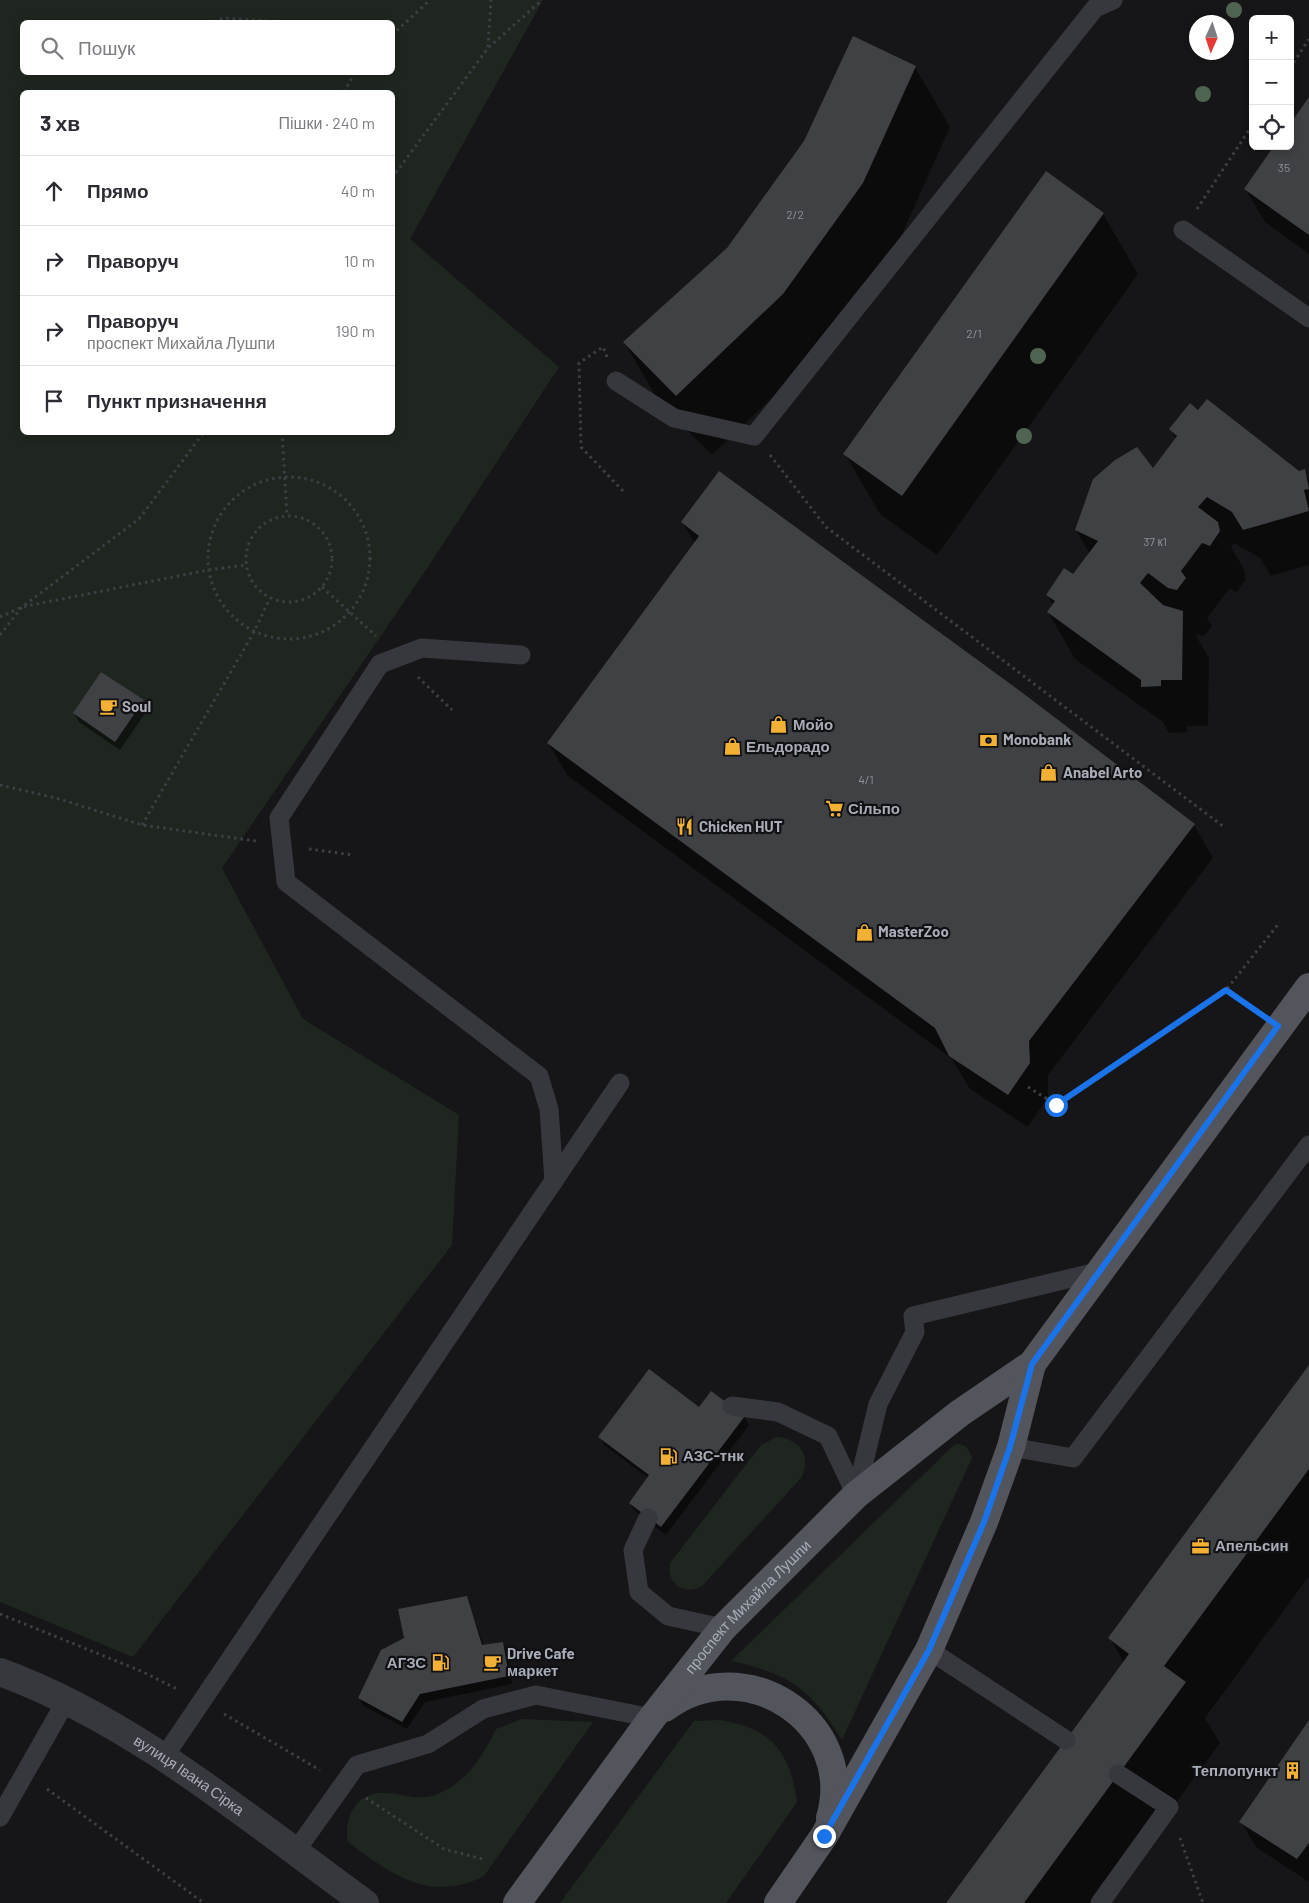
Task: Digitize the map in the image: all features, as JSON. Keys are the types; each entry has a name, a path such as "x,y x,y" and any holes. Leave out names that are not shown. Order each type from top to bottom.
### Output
{"main road":[{"name":"проспект Михайла Лушпи","path":"517,1903 652,1718 723,1628 856,1495 960,1413 1032,1364 1278,1026 1309,987"},
{"name":"проспект Михайла Лушпи","path":"778,1903 824,1836 929,1650 984,1522 1010,1447 1032,1364"},
{"path":"652,1718 678,1698 709,1687 742,1686 774,1695 801,1714 812,1727 822,1740 833,1771 834,1804 824,1836"}],"street":[{"name":"вулиця Івана Сірка","path":"0,1672 66,1701 164,1757 365,1903"}],"lane":[{"path":"616,381 674,418 754,436 1095,8 1113,0"},
{"path":"1183,230 1309,318"},
{"path":"521,655 422,648 380,664 279,818 286,882 539,1076 549,1109 554,1181"},
{"path":"164,1757 200,1701 620,1083"},
{"path":"1010,1447 1073,1458 1309,1145"},
{"path":"856,1495 878,1404 915,1332 913,1316 1101,1271"},
{"path":"732,1406 778,1412 828,1436 856,1495"},
{"path":"648,1518 633,1550 639,1592 668,1616 723,1628"},
{"path":"929,1650 1066,1740"},
{"path":"295,1852 357,1765 428,1744 482,1709 536,1695 652,1718"},
{"path":"0,1817 66,1701"},
{"path":"1100,1903 1169,1807 1118,1774"}],"path":[{"path":"395,32 430,0"},
{"path":"488,48 491,0"},
{"path":"395,174 488,48 542,0"},
{"path":"218,20 223,18 253,20"},
{"path":"1294,62 1309,39"},
{"path":"345,90 353,75"},
{"path":"1183,230 1249,130"},
{"path":"616,381 602,347 580,363 581,447 624,492"},
{"path":"0,617 22,607 138,519 202,435"},
{"path":"282,435 287,515"},
{"path":"754,436 826,527 1224,827"},
{"path":"285,477 312,480 336,492 356,511 367,535 371,562 365,588 351,612 331,629 306,638 279,639 254,632 232,617 216,595 208,570 209,543 218,517 236,497 258,483 285,477"},
{"path":"287,515 301,517 314,523 324,533 330,546 332,561 329,575 322,587 311,596 298,601 284,602 270,598 250,578 246,565 246,550 252,537 261,526 273,519 287,515"},
{"path":"0,635 22,607 208,570 246,565"},
{"path":"142,825 254,632 270,598"},
{"path":"0,785 56,798 142,825 353,855"},
{"path":"1028,1087 1056,1105 1226,990 1280,922"},
{"path":"1226,990 1278,1026"},
{"path":"0,1614 141,1671 200,1701 343,1783 444,1849 486,1860"},
{"path":"26,1773 204,1903"},
{"path":"1169,1807 1203,1903"}],"shaded area":[{"path":"0,0 543,0 410,239 559,367 428,567 222,868 303,1019 459,1115 452,1245 133,1657 0,1602"},
{"path":"776,1437 792,1441 802,1450 805,1463 801,1478 702,1586 689,1590 678,1586 671,1577 670,1563 761,1445"},
{"path":"955,1444 966,1447 972,1458 842,1740 819,1708 797,1686 769,1672 731,1661"},
{"path":"522,1719 593,1722 484,1876 465,1884 447,1887 413,1882 397,1875 348,1842 347,1826 349,1818 356,1804 362,1799 378,1793 428,1797 446,1790 456,1784 472,1768 496,1729"},
{"path":"720,1720 753,1729 775,1745 789,1769 797,1802 726,1903 560,1903 694,1721"}],"building":[{"path":"853,36 916,66 863,183 783,294 676,396 623,342 727,248 804,141"},
{"path":"1309,97 1309,235 1244,189 1271,150 1294,150 1294,118"},
{"path":"1046,171 1104,213 902,496 843,454"},
{"path":"1207,399 1299,471 1305,469 1309,489 1304,490 1309,511 1243,530 1232,512 1207,497 1198,507 1218,522 1220,531 1210,546 1202,543 1181,571 1186,578 1177,590 1168,588 1148,573 1140,583 1163,605 1183,611 1182,680 1161,680 1161,686 1141,687 1141,680 1047,612 1055,601 1046,595 1064,568 1073,574 1098,541 1075,530 1093,479 1115,460 1137,447 1153,468 1177,436 1169,429 1190,403 1198,410"},
{"path":"719,471 1024,694 1195,824 1029,1041 1030,1063 1008,1095 949,1056 935,1028 547,743 699,536 681,522"},
{"name":"Soul","path":"101,672 144,700 115,742 73,713"},
{"path":"1309,1365 1309,1469 1164,1666 1186,1682 1024,1903 946,1903 1129,1654 1108,1638"},
{"name":"АЗС-тнк","path":"649,1369 699,1407 711,1391 745,1416 661,1527 629,1503 649,1475 598,1437"},
{"name":"АГЗС","path":"467,1596 482,1645 503,1642 509,1676 420,1694 402,1722 358,1698 381,1650 404,1638 398,1609"},
{"name":"Теплопункт","path":"1309,1720 1309,1843 1297,1859 1239,1822"}],"place":[{"name":"Soul","path":"108,707"},
{"name":"Мойо","path":"779,725"},
{"name":"Monobank","path":"989,740"},
{"name":"Ельдорадо","path":"732,747"},
{"name":"Anabel Arto","path":"1049,773"},
{"name":"Сільпо","path":"834,809"},
{"name":"Chicken HUT","path":"685,827"},
{"name":"MasterZoo","path":"864,932"},
{"name":"АЗС-тнк","path":"669,1456"},
{"name":"Апельсин","path":"1201,1546"},
{"name":"АГЗС","path":"440,1663"},
{"name":"Drive Cafe маркет","path":"493,1663"},
{"name":"Теплопункт","path":"1292,1771"}],"route":[{"path":"824,1836 929,1650 984,1522 1010,1447 1032,1364 1278,1026 1226,990 1056,1105"}]}
